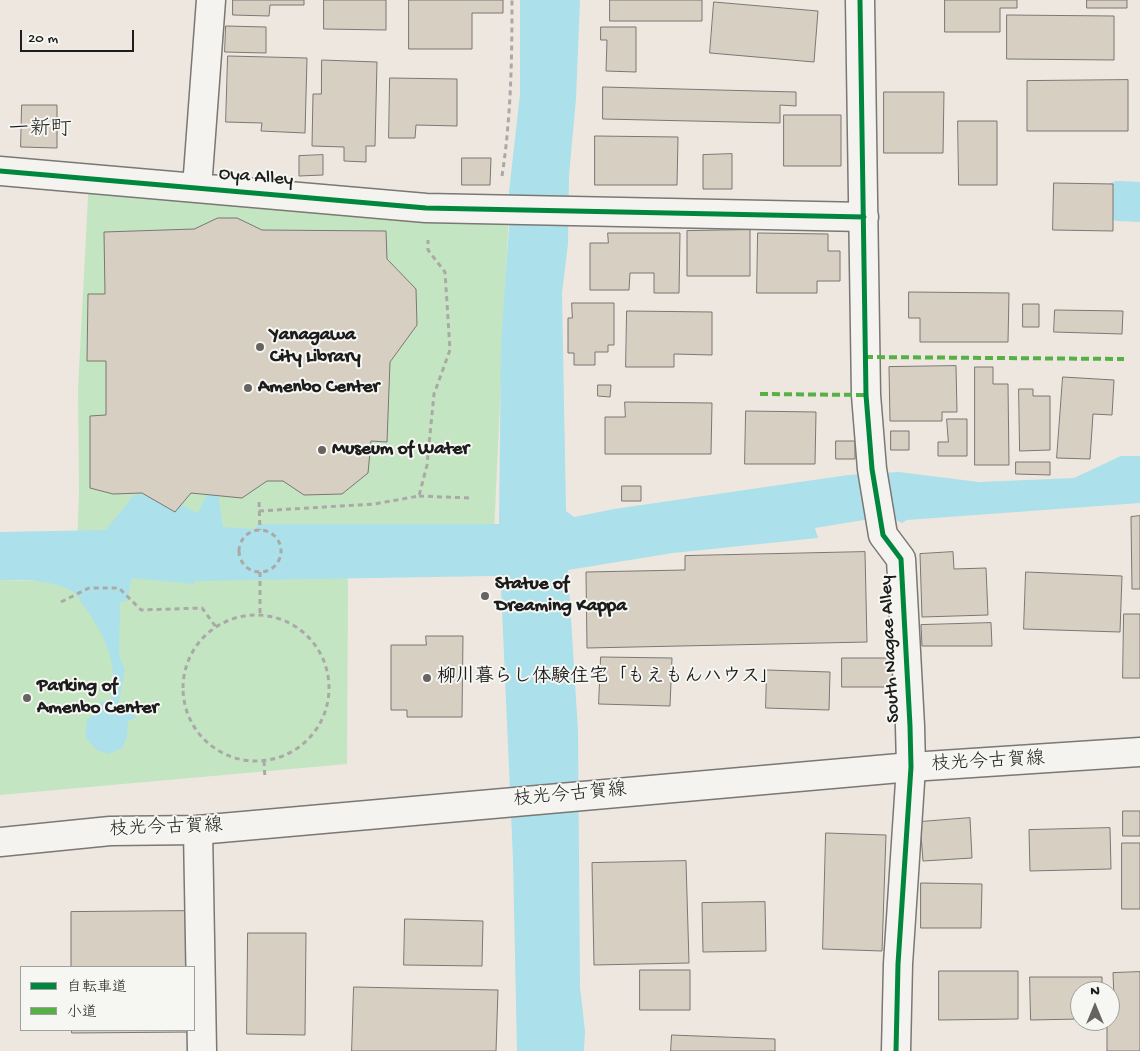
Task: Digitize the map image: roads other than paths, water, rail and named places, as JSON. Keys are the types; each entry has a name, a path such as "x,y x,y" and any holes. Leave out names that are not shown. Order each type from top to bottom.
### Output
{"street":[{"path":"197,188 210,0"},
{"path":"860,0 864,217"},
{"name":"Oya Alley","path":"0,171 426,208 864,217"},
{"name":"South Nagae Alley","path":"864,217 866,396 872,469 883,535 901,559 911,767 898,964 896,1051"},
{"name":"枝光今古賀線","path":"0,842 110,831 198,830 575,795 911,767 1140,752"},
{"path":"198,830 202,1051"}],"water":[{"path":"520,0 580,0 576,99 569,175 568,244 562,293 566,511 574,517 614,509 848,475 899,472 979,482 1074,478 1121,456 1140,456 1140,503 907,520 902,523 888,516 815,528 818,538 673,553 568,570 578,731 580,987 585,1031 584,1051 517,1051 513,860 501,586 494,576 195,581 193,584 132,578 127,601 120,602 119,655 125,670 119,701 121,706 137,717 128,721 127,737 122,748 109,754 97,750 85,737 87,719 99,712 93,705 111,699 113,687 113,674 108,650 98,627 72,591 55,584 37,581 0,580 0,532 106,530 134,495 157,493 198,513 207,494 218,493 223,527 255,529 258,524 499,524 501,344 509,227 509,192 520,94"}],"waterway":[{"path":"1119,201 1140,202"}],"place":[{"name":"Yanagawa City Library","path":"260,347"},
{"name":"Amenbo Center","path":"248,388"},
{"name":"Museum of Water","path":"322,450"},
{"name":"Statue of Dreaming Kappa","path":"485,596"},
{"name":"柳川暮らし体験住宅「もえもんハウス」","path":"427,678"},
{"name":"Parking of Amenbo Center","path":"27,698"}],"district":[{"name":"一新町","path":"40,131"}]}
